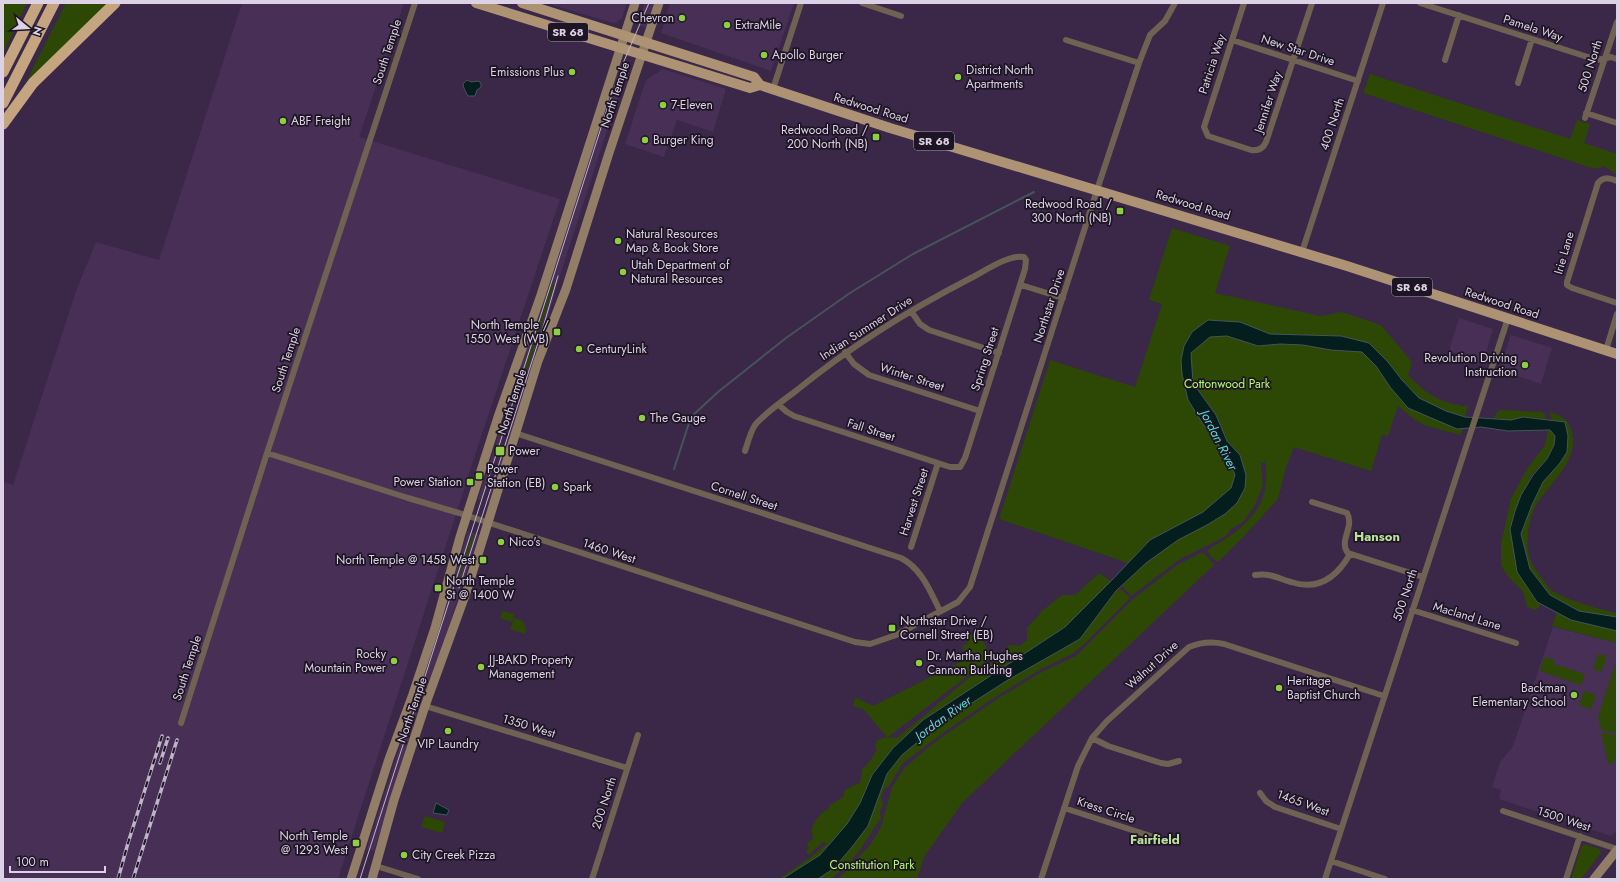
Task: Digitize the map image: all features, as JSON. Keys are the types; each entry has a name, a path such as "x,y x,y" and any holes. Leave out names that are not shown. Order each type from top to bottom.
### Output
{"highway":[{"path":"3,72 38,3"},
{"path":"3,103 54,3"},
{"path":"3,124 33,83 115,3"}],"main road":[{"name":"Redwood Road","path":"476,3 750,88 760,85 890,128 1302,252 1617,354"},
{"name":"Redwood Road","path":"522,3 754,77 760,85"},
{"name":"North Temple","path":"350,879 389,759 435,628 466,515 498,417 539,301 635,3"},
{"name":"North Temple","path":"372,879 394,800 425,706 460,611 489,523 538,361 566,289 641,54 659,3"},
{"path":"1594,879 1617,850"}],"street":[{"name":"South Temple","path":"181,723 267,453 415,3"},
{"path":"773,89 801,3"},
{"path":"862,3 901,16"},
{"name":"Northstar Drive","path":"940,611 963,598 973,581 1097,190 1139,64 1150,35 1168,17 1174,3"},
{"name":"Patricia Way","path":"1205,132 1205,122 1244,3"},
{"name":"Jennifer Way","path":"1205,132 1211,137 1251,150 1263,148 1312,3"},
{"name":"400 North","path":"1302,252 1383,3"},
{"name":"Pamela Way","path":"1420,3 1597,60 1611,57 1617,59"},
{"path":"1445,60 1459,16"},
{"name":"500 North","path":"1617,22 1586,116 1617,123"},
{"path":"1518,83 1532,39"},
{"path":"1066,40 1139,64"},
{"name":"New Star Drive","path":"1232,40 1358,81"},
{"name":"Irie Lane","path":"1617,181 1607,178 1602,179 1597,186 1567,282 1567,285 1572,288 1617,303"},
{"name":"Indian Summer Drive","path":"745,451 754,426 779,404 845,352 911,310 1012,257 1024,257"},
{"name":"Spring Street","path":"960,468 1026,269 1026,260 1024,257"},
{"path":"1020,285 1063,298"},
{"path":"911,310 920,324 929,330 998,352"},
{"path":"1606,350 1617,314"},
{"name":"500 North","path":"1325,879 1466,442 1508,318"},
{"name":"Winter Street","path":"845,352 854,364 869,375 980,411"},
{"name":"Fall Street","path":"779,404 787,412 794,416 938,463 954,468 960,468"},
{"name":"Cornell Street","path":"515,433 901,558 914,566 919,572 940,611"},
{"name":"1460 West","path":"267,453 466,515 862,644 878,642 896,635 940,611"},
{"name":"Harvest Street","path":"911,547 938,463"},
{"path":"1312,502 1347,513 1350,521 1344,545 1346,551 1350,554 1423,577"},
{"path":"1256,575 1273,575 1301,585 1316,584 1338,572 1350,554"},
{"name":"Macland Lane","path":"1412,610 1516,643"},
{"name":"Walnut Drive","path":"1044,878 1064,808 1082,756 1092,738 1107,721 1189,647 1202,642 1224,644 1384,696"},
{"name":"1350 West","path":"425,706 627,768"},
{"name":"200 North","path":"592,879 638,735"},
{"path":"1092,738 1108,746 1161,763 1168,764 1179,761"},
{"name":"1465 West","path":"1260,793 1266,801 1275,807 1341,828"},
{"name":"Kress Circle","path":"1064,808 1163,840"},
{"name":"1500 West","path":"1504,811 1617,850"},
{"path":"1566,879 1580,836"},
{"path":"1331,862 1385,879"},
{"path":"376,866 418,879"}],"shaded area":[{"path":"242,3 404,3 359,137 560,199 482,434 338,879 3,879 3,482 13,485 76,291 96,242 159,260"},
{"path":"546,3 627,3 622,18 613,23"},
{"path":"645,3 655,3 645,28 638,24"},
{"path":"670,3 794,3 771,71 661,33"},
{"path":"621,62 628,66 489,502 478,499 610,91","holes":["552,283 554,284 518,400 515,398","514,402 518,404 487,501 482,499"]},
{"path":"663,69 726,89 713,132 677,120 664,157 625,144 646,80"},
{"path":"1459,318 1493,329 1483,363 1449,351"},
{"path":"1511,335 1552,348 1541,384 1499,370"},
{"path":"468,531 479,535 374,851 367,849 435,637"},
{"name":"Backman Elementary School","path":"1553,627 1617,643 1617,830 1611,836 1499,799 1501,790 1492,787 1500,762 1513,746"}],"green space":[{"path":"3,3 27,3 3,54"},
{"path":"66,3 107,3 31,81 28,78"},
{"path":"1370,74 1570,139 1577,120 1590,124 1584,143 1617,154 1617,175 1604,166 1595,169 1363,93"},
{"name":"Cottonwood Park","path":"1172,228 1230,246 1215,293 1321,316 1342,312 1381,325 1412,362 1408,375 1421,388 1443,401 1468,406 1465,417 1446,411 1419,398 1405,384 1400,399 1457,429 1463,429 1460,435 1427,426 1415,420 1398,406 1388,436 1382,435 1371,471 1294,447 1286,467 1278,499 1218,562 1211,557 1207,550 1243,525 1260,504 1266,478 1265,462 1261,463 1263,485 1255,505 1243,522 1231,529 1226,536 1180,559 1131,596 1122,586 1149,561 1171,544 1225,514 1235,475 1231,488 1218,500 1203,512 1151,540 1128,563 999,519 1050,360 1135,387 1162,304 1149,300"},
{"path":"552,283 554,284 518,400 515,399"},
{"path":"1501,410 1541,412 1545,414 1546,419 1523,417 1511,420 1494,418 1496,413"},
{"path":"1550,412 1565,419 1572,433 1573,444 1567,463 1535,507 1530,520 1528,550 1530,557 1535,569 1551,590 1574,601 1617,613 1617,617 1579,611 1550,595 1530,569 1521,534 1543,482 1560,463 1565,422 1551,420"},
{"path":"1548,430 1550,430 1555,436 1554,445 1547,459 1532,474 1515,511 1517,572 1537,602 1540,604 1539,608 1535,610 1527,607 1523,592 1506,574 1501,565 1501,544 1511,498 1527,469 1545,445"},
{"path":"472,534 474,536 453,593"},
{"name":"Constitution Park","path":"1203,552 1214,565 962,803 924,857 917,879 838,879 870,845 881,827 892,787 904,768 935,742 997,699 1042,672 1076,656 1133,599 1177,565"},
{"path":"1099,573 1111,581 1065,627 923,720 893,748 872,775 860,803 847,824 820,855 782,879 779,879 819,851 827,843 823,842 808,855 806,851 809,848 807,846 808,842 813,839 812,830 816,820 821,814 829,809 830,805 843,797 845,790 860,783 862,769 877,749 875,746 877,740 887,737 863,709 853,706 855,697 873,706 968,658 962,646 968,643 965,637 977,631 992,657 888,737 897,738 970,677 999,658 1009,645 1020,646 1027,640 1027,628 1043,610 1062,595 1075,595"},
{"path":"1121,589 1130,598 1072,654 1041,669 992,699 903,763 890,784 884,790 881,797 883,805 880,811 881,818 861,848 851,861 831,879 818,879 833,869 852,847 878,797 887,774 902,755 932,730 964,708 1008,680 1079,640 1116,591"},
{"path":"502,611 514,614 512,622 500,618"},
{"path":"1557,612 1571,620 1617,631 1617,643 1552,626"},
{"path":"514,618 523,621 526,629 525,634 510,629"},
{"path":"1598,654 1607,656 1601,672 1593,669"},
{"path":"1544,657 1555,660 1553,664 1585,674 1581,685 1540,671"},
{"path":"1617,658 1617,734 1601,730 1598,717"},
{"path":"1584,691 1596,695 1591,709 1579,705"},
{"path":"1601,732 1617,736 1617,758 1609,766"},
{"path":"425,816 445,822 442,833 421,827"},
{"path":"1584,844 1599,849 1601,853 1581,879 1571,879 1581,848"}],"water":[{"path":"467,80 471,82 478,81 481,83 481,87 477,90 475,96 468,96 465,90 463,84"},
{"name":"Jordan River","path":"1208,320 1240,322 1270,334 1341,336 1369,343 1388,362 1419,398 1446,411 1465,417 1511,420 1523,417 1565,422 1568,436 1567,452 1560,463 1543,482 1521,534 1530,569 1550,595 1579,611 1617,617 1617,631 1571,620 1537,602 1517,572 1510,529 1521,495 1533,475 1547,459 1554,445 1555,436 1550,430 1508,431 1481,427 1457,429 1408,408 1390,387 1376,366 1362,352 1331,350 1303,345 1280,344 1258,346 1227,336 1210,337 1191,353 1193,383 1216,415 1227,441 1240,455 1246,475 1245,488 1237,503 1225,514 1178,540 1146,563 1116,591 1080,639 1008,680 964,708 932,730 902,755 887,774 868,826 833,869 818,879 782,879 820,855 847,824 860,803 872,775 893,748 923,720 1065,627 1150,540 1203,512 1231,488 1235,475 1228,457 1203,424 1188,400 1182,374 1181,360 1184,346 1192,332"},
{"path":"436,803 449,810 447,815 433,813"}],"waterway":[{"path":"674,469 691,417 718,392 786,338 850,293 913,254 1034,192"}],"tram line":[{"path":"360,879 607,109 624,61 649,3"},
{"path":"459,588 558,276"}],"railway":[{"path":"118,879 162,736"},
{"path":"160,763 168,738"},
{"path":"133,879 177,740"}],"place":[{"name":"Chevron","path":"682,18"},
{"name":"ExtraMile","path":"727,25"},
{"name":"Apollo Burger","path":"764,55"},
{"name":"Emissions Plus","path":"572,72"},
{"name":"District North Apartments","path":"958,77"},
{"name":"7-Eleven","path":"663,105"},
{"name":"ABF Freight","path":"283,121"},
{"name":"Redwood Road / 200 North (NB)","path":"876,137"},
{"name":"Burger King","path":"645,140"},
{"name":"Redwood Road / 300 North (NB)","path":"1120,211"},
{"name":"Natural Resources Map & Book Store","path":"618,241"},
{"name":"Utah Department of Natural Resources","path":"623,272"},
{"name":"North Temple / 1550 West (WB)","path":"557,332"},
{"name":"CenturyLink","path":"579,349"},
{"name":"Revolution Driving Instruction","path":"1525,365"},
{"name":"The Gauge","path":"642,418"},
{"name":"Power","path":"500,451"},
{"name":"Power Station (EB)","path":"479,476"},
{"name":"Power Station","path":"470,482"},
{"name":"Spark","path":"555,487"},
{"name":"Nico's","path":"501,542"},
{"name":"North Temple @ 1458 West","path":"483,560"},
{"name":"North Temple St @ 1400 W","path":"438,588"},
{"name":"Northstar Drive / Cornell Street (EB)","path":"892,628"},
{"name":"Rocky Mountain Power","path":"394,661"},
{"name":"Dr. Martha Hughes Cannon Building","path":"919,663"},
{"name":"JJ-BAKD Property Management","path":"481,667"},
{"name":"Heritage Baptist Church","path":"1279,688"},
{"name":"Backman Elementary School","path":"1574,695"},
{"name":"VIP Laundry","path":"448,731"},
{"name":"North Temple @ 1293 West","path":"356,843"},
{"name":"City Creek Pizza","path":"404,855"}],"district":[{"name":"Hanson","path":"1377,536"},
{"name":"Fairfield","path":"1155,839"}]}
